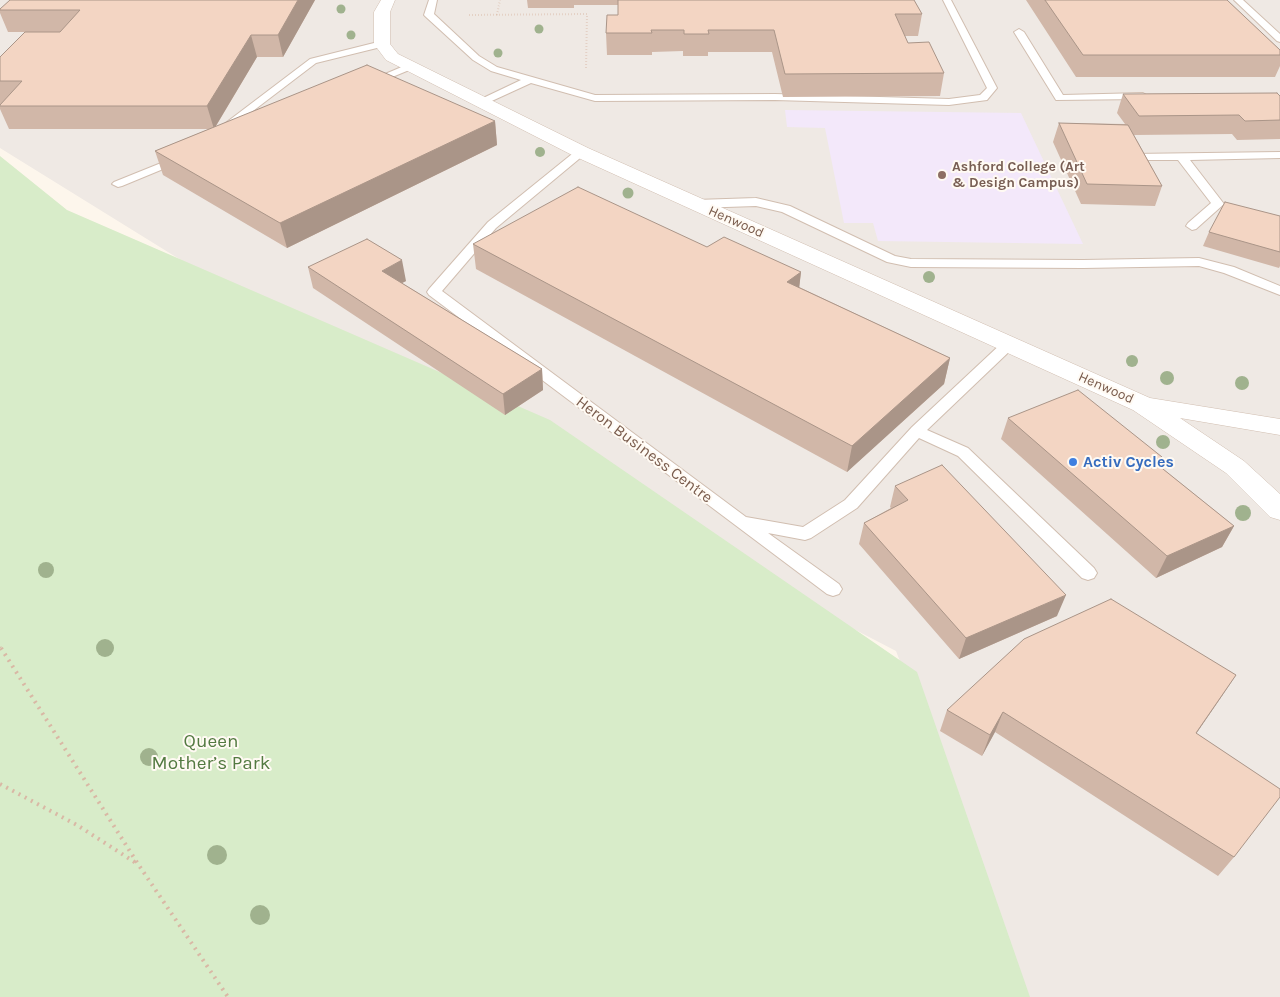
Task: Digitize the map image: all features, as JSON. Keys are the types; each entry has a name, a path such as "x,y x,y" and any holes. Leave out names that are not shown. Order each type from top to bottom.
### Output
{"street":[{"path":"382,44 382,12 388,0"},
{"name":"Henwood","path":"382,44 392,57 580,152 1142,404 1235,467 1280,510"},
{"name":"Henwood","path":"1142,404 1280,426"}],"lane":[{"path":"433,0 428,15 476,58 494,69 594,98 775,97 949,102 983,98 992,88 947,0"},
{"path":"1238,0 1280,39"},
{"path":"1019,32 1060,98 1150,96"},
{"path":"217,131 226,128 313,61 382,44"},
{"path":"356,88 411,66"},
{"path":"483,102 529,80"},
{"name":"Heron Business Centre","path":"580,152 492,224 434,292 742,522 805,534 851,504 917,431 1009,344"},
{"path":"118,184 191,154"},
{"path":"1135,154 1181,156 1280,155"},
{"path":"1181,156 1218,204 1192,226"},
{"path":"696,204 756,202 786,209 891,259 911,263 1083,264 1198,262 1229,270 1280,291"},
{"path":"917,431 963,452 1088,573"},
{"path":"742,522 833,590"}],"path":[{"path":"497,15 500,0"},
{"path":"428,15 587,14 584,68 588,71"},
{"path":"0,647 138,864 226,996"},
{"path":"0,784 77,825 138,864"}],"shaded area":[{"path":"0,0 1280,0 1280,997 1029,997 896,651 373,379 0,148"},
{"name":"Ashford College (Art & Design Campus)","path":"785,110 1021,113 1083,244 878,241 873,223 844,223 825,128 787,127"}],"green space":[{"name":"Queen Mother’s Park","path":"0,156 67,210 550,420 917,672 1030,997 0,997"}],"building":[{"path":"10,0 298,0 278,35 251,35 207,106 0,106 22,81 0,81 0,57 25,32 60,32 80,10 0,10"},
{"path":"618,0 914,0 922,14 895,14 908,43 929,42 944,73 785,74 774,30 708,30 709,34 684,34 684,30 651,30 652,33 606,33 607,15 618,15"},
{"path":"1045,0 1227,0 1280,50 1280,55 1083,55"},
{"path":"367,65 495,121 280,223 155,151"},
{"path":"1277,93 1280,96 1280,120 1245,121 1239,115 1139,116 1123,94"},
{"path":"1059,123 1128,125 1162,186 1087,184"},
{"path":"578,187 707,247 724,237 801,272 787,282 950,358 852,446 473,244"},
{"path":"1225,202 1280,216 1280,252 1209,232"},
{"path":"367,239 402,260 382,271 542,369 503,394 308,267"},
{"path":"1078,390 1162,457 1153,461 1234,526 1167,556 1008,418"},
{"path":"942,465 1066,595 966,638 864,523 908,500 895,486"},
{"path":"1111,599 1236,675 1196,733 1280,789 1280,797 1234,857 1003,712 990,735 947,710 1024,639"}],"place":[{"name":"Ashford College (Art & Design Campus)","path":"942,175"},
{"name":"Activ Cycles","path":"1073,462"}]}
